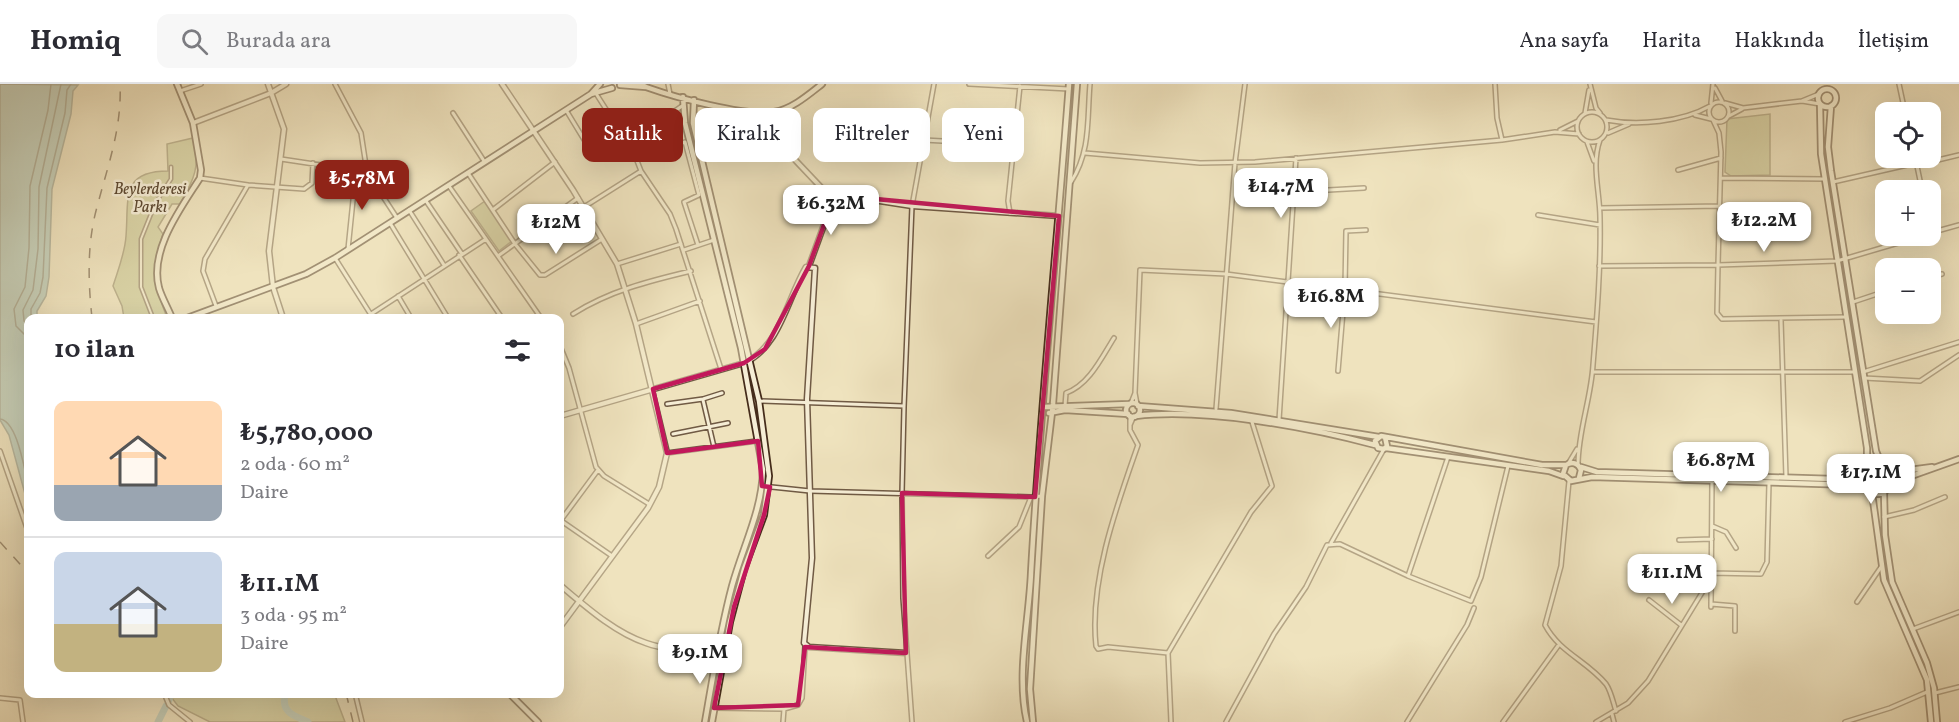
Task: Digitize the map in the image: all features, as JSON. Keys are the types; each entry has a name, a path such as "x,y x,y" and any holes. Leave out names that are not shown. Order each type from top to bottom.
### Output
{"main road":[{"path":"170,314 159,286 160,252 168,230 200,178 201,162 192,123 177,84"},
{"path":"593,93 600,84"},
{"path":"606,84 612,88"},
{"path":"640,84 694,100 736,108"},
{"path":"786,108 822,84"},
{"path":"1033,722 1030,689 1042,496 1052,410 1077,84"},
{"path":"1820,84 1825,178 1867,448 1866,488"},
{"path":"1833,84 1836,100 1831,106 1828,147 1876,450 1889,484"},
{"path":"197,314 273,287 335,258 426,201 467,171 593,93 620,85 646,87"},
{"path":"1027,722 1023,708 1033,497 1043,410 1069,86"},
{"path":"1820,92 1826,89 1834,92"},
{"path":"683,97 682,106 744,363 758,441 762,486 755,522 736,571 716,652 705,722"},
{"path":"694,100 693,123 759,401 768,461 769,487 764,515 744,569 730,622 712,722"},
{"path":"1820,104 1831,106"},
{"path":"1043,410 1134,405 1231,413 1542,465 1579,466 1597,472 1835,479 1866,474 1876,468 1885,472 1938,466"},
{"path":"1132,415 1139,412 1134,405"},
{"path":"1132,415 1134,405"},
{"path":"1065,407 1132,415 1160,414 1252,422 1385,448 1549,471 1566,479 1712,481 1866,488 1872,493 1877,517 1881,567 1890,595 1932,692 1938,712 1937,722"},
{"path":"1376,446 1379,437"},
{"path":"1385,438 1388,444 1385,448"},
{"path":"1931,722 1932,692 1927,663 1892,582 1887,561 1884,492 1889,484 1959,459"},
{"path":"1566,479 1567,465"},
{"path":"1579,466 1579,478"},
{"path":"1872,493 1884,492"},
{"path":"514,698 538,722"}],"street":[{"path":"180,91 201,84"},
{"path":"268,84 284,129 269,251 273,287 282,314"},
{"path":"192,123 271,93 286,84"},
{"path":"335,84 362,133 367,172 398,218"},
{"path":"502,84 584,207 617,264 636,324 667,453 659,487 649,504 564,622"},
{"path":"668,84 670,94"},
{"path":"930,108 934,84"},
{"path":"969,84 1069,86"},
{"path":"1070,184 1080,168 1085,153 1090,84"},
{"path":"1216,409 1235,163 1245,84"},
{"path":"1495,84 1497,118 1502,140"},
{"path":"1899,84 1903,102"},
{"path":"1555,132 1579,121 1588,108 1590,85"},
{"path":"1590,85 1596,108 1606,120 1605,135"},
{"path":"1714,85 1728,108 1719,133"},
{"path":"1714,85 1708,111 1719,133 1721,158 1717,313 1724,319 1781,320 1846,317"},
{"path":"1018,108 1020,86"},
{"path":"1802,101 1820,92"},
{"path":"593,93 634,153 641,171 670,214 691,271 721,369"},
{"path":"1693,115 1717,102 1743,108 1802,101 1820,104"},
{"path":"682,106 672,113 676,145 685,142 699,195 684,202 698,245"},
{"path":"1579,466 1578,447 1593,372 1600,225 1596,165 1600,140 1614,128 1636,122 1693,115 1712,119 1726,118 1743,108"},
{"path":"565,109 582,137"},
{"path":"1584,114 1592,111 1602,115"},
{"path":"453,113 484,161"},
{"path":"1606,120 1636,122"},
{"path":"1579,121 1579,134"},
{"path":"1085,153 1235,163 1502,140 1555,132 1579,134 1586,140 1596,165"},
{"path":"1586,140 1600,140"},
{"path":"1941,159 1959,155"},
{"path":"1279,421 1296,158"},
{"path":"1678,170 1721,158"},
{"path":"281,159 367,172"},
{"path":"494,209 555,162"},
{"path":"797,162 833,200"},
{"path":"912,722 906,653 902,493 912,206 920,162"},
{"path":"1010,213 1008,201 1013,162"},
{"path":"200,178 249,185 304,189 312,183 313,163"},
{"path":"151,314 141,287 141,239 155,204 171,179 171,167"},
{"path":"1833,182 1898,168"},
{"path":"348,249 356,170"},
{"path":"467,171 537,273 542,275 603,238"},
{"path":"584,207 641,171"},
{"path":"1721,178 1825,178"},
{"path":"448,184 538,314"},
{"path":"216,306 203,271 205,259 249,185"},
{"path":"1293,192 1364,188"},
{"path":"833,200 854,196 912,206 1059,216"},
{"path":"498,256 578,198"},
{"path":"564,415 744,363 765,349 804,271 809,266 833,200"},
{"path":"426,201 499,314"},
{"path":"1600,208 1719,206"},
{"path":"409,210 444,265"},
{"path":"1538,215 1600,225"},
{"path":"390,223 446,314"},
{"path":"1941,230 1959,225"},
{"path":"1338,371 1345,288 1346,231 1366,230"},
{"path":"375,314 423,278 486,239"},
{"path":"684,250 715,240"},
{"path":"617,264 681,244"},
{"path":"1599,266 1718,266 1837,261 1890,246"},
{"path":"335,258 371,314"},
{"path":"714,708 784,709 795,707 801,702 804,627 812,558 807,403 817,272 809,266"},
{"path":"1134,405 1140,270 1226,274 1596,322"},
{"path":"573,314 598,299 625,289 691,271"},
{"path":"1852,302 1875,295"},
{"path":"398,296 409,314"},
{"path":"636,324 700,301"},
{"path":"1781,320 1786,478"},
{"path":"1065,407 1066,393 1073,390 1092,373 1114,338"},
{"path":"1863,375 1959,342"},
{"path":"1863,375 1920,381 1959,355"},
{"path":"564,356 598,469 604,476 649,504"},
{"path":"1593,372 1854,372"},
{"path":"667,404 703,399 722,393"},
{"path":"703,399 714,447"},
{"path":"759,401 904,406"},
{"path":"1132,415 1130,425 1138,445 1105,545 1097,604 1096,646 1098,649 1108,647 1168,653"},
{"path":"1171,722 1168,653 1251,512 1272,486 1252,422"},
{"path":"674,434 711,429 728,423"},
{"path":"667,453 758,441"},
{"path":"1376,446 1376,461"},
{"path":"1567,465 1578,447"},
{"path":"1226,722 1274,634 1306,586 1324,548 1331,543 1385,448"},
{"path":"0,451 24,520"},
{"path":"1408,576 1448,456"},
{"path":"1331,543 1340,544 1408,576 1471,601 1481,577 1508,466"},
{"path":"564,515 598,469"},
{"path":"1566,479 1561,566 1545,625 1558,645 1574,655 1606,685 1616,711"},
{"path":"1712,481 1711,605 1735,606 1735,631"},
{"path":"1711,576 1761,574 1767,562 1769,483"},
{"path":"762,486 810,491 1042,496"},
{"path":"988,556 1019,527 1033,497"},
{"path":"1877,517 1914,510 1945,497"},
{"path":"564,523 612,557"},
{"path":"1712,526 1726,532 1736,548"},
{"path":"1679,540 1712,539"},
{"path":"1857,602 1881,567"},
{"path":"1596,722 1616,711 1648,681 1711,576"},
{"path":"564,588 629,636 648,644 716,652"},
{"path":"1649,600 1681,626"},
{"path":"1407,722 1467,625 1474,608"},
{"path":"1912,630 1959,612"},
{"path":"1503,722 1558,645"},
{"path":"805,646 906,653"},
{"path":"1845,722 1932,692 1959,687"},
{"path":"0,698 20,700 23,722"},
{"path":"166,698 169,705 190,722"},
{"path":"356,698 362,722"},
{"path":"783,722 784,709"},
{"path":"1930,712 1938,712"},
{"path":"1611,714 1614,722"}],"highlighted area":[{"path":"854,197 1059,216 1035,497 902,493 906,653 805,647 798,705 714,708 734,607 764,515 770,487 762,486 758,441 667,453 653,389 744,363 765,349 809,266 833,200"}],"green space":[{"path":"1770,114 1770,175 1731,176 1725,172 1727,119"},
{"name":"Beylerderesi Parkı","path":"193,138 196,164 192,180 180,204 172,204 158,227 163,234 157,256 156,276 166,314 123,314 113,286 124,249 130,190 134,182 142,176 153,172 168,171 167,144"},
{"path":"485,201 512,241 499,251 471,211"},
{"path":"172,698 336,698 345,722 210,722 178,706"}],"water":[{"path":"0,84 78,85 73,91 71,114 52,189 49,277 46,296 37,314 24,314 24,490 9,435 0,420"}],"waterway":[{"path":"284,698 287,710 308,722"},
{"path":"158,722 166,706"}],"railway":[{"path":"92,314 89,276 91,234 117,131 120,84"},
{"path":"0,542 24,569"},
{"path":"347,698 353,722"}]}
